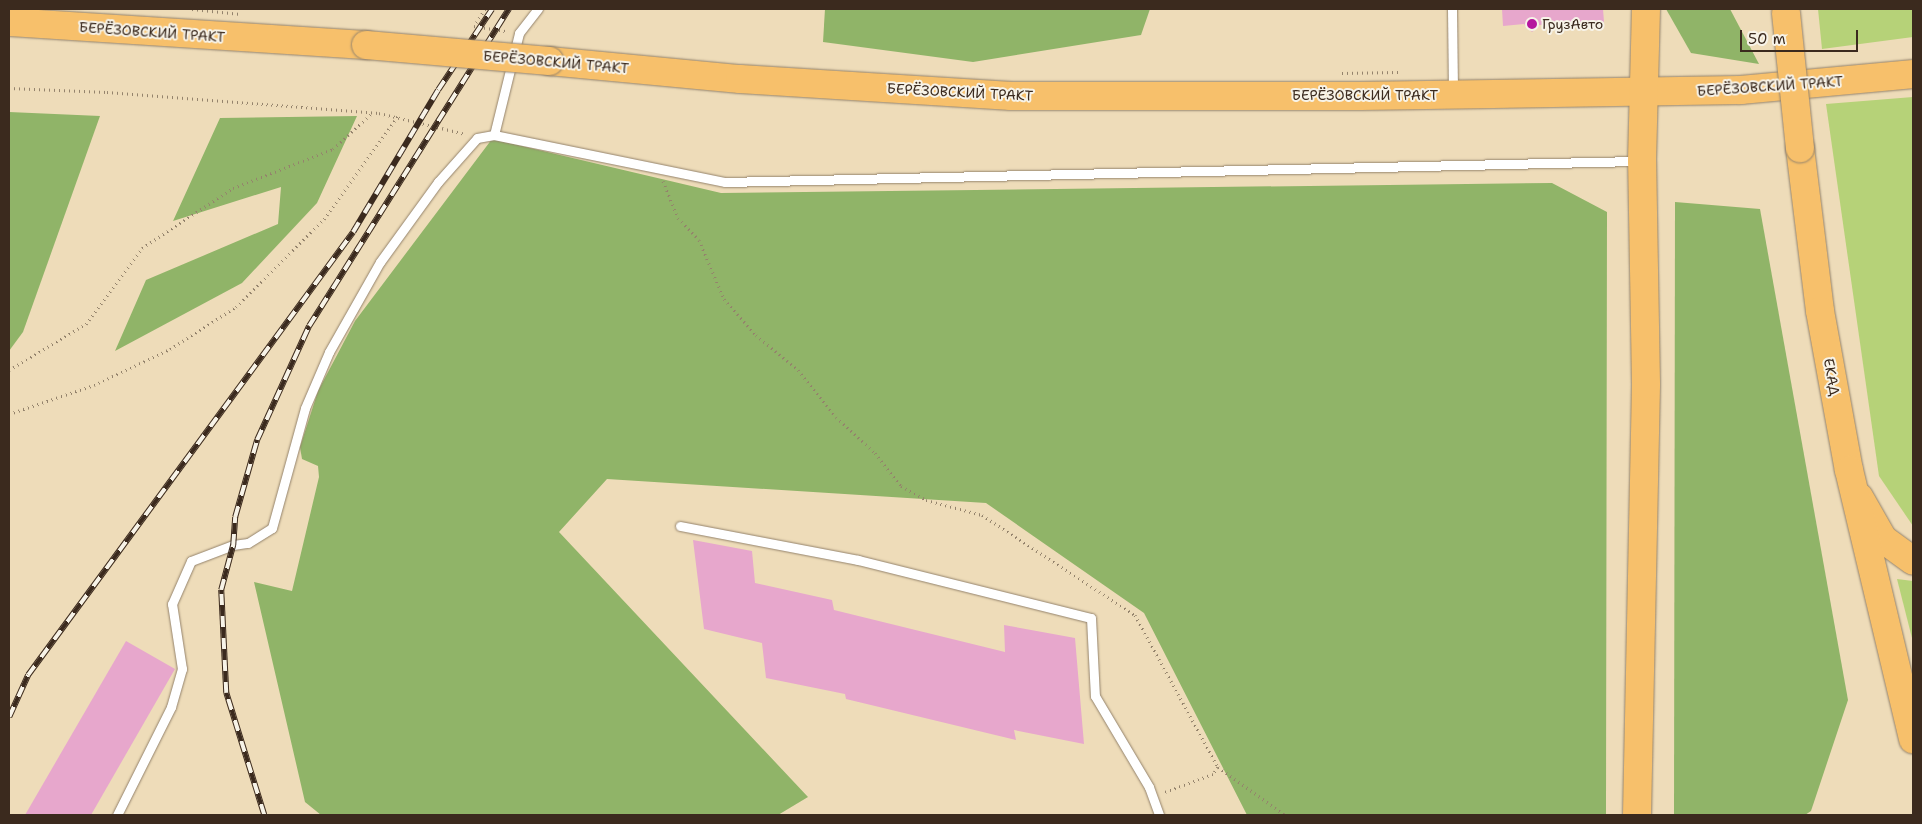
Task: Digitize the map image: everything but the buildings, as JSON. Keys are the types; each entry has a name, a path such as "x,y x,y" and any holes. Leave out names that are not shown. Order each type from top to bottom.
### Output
{"main road":[{"path":"1637,815 1646,384 1642,161 1646,9"},
{"name":"ЕКАД","path":"1785,11 1820,311 1849,470 1913,739"},
{"name":"БЕРЁЗОВСКИЙ ТРАКТ","path":"9,22 366,45 750,79 1011,96 1453,94 1742,90 1913,74"},
{"path":"1849,470 1862,507 1884,539 1913,561"}],"lane":[{"path":"494,135 519,33 538,9"},
{"path":"1452,9 1453,94"},
{"path":"117,815 172,707 182,669 172,604 191,561 233,545 248,543 272,528 305,408 329,352 380,262 438,182 477,138 494,135 725,182 1642,161"},
{"path":"680,526 858,560 1091,618 1095,696 1152,797 1159,815"}],"path":[{"path":"485,9 474,26 519,33"},
{"path":"1333,73 1401,72"},
{"path":"9,88 107,92 372,113 398,116 477,138"},
{"path":"9,370 86,324 142,248 232,188 333,149 372,113"},
{"path":"9,414 94,384 170,349 236,307 324,219 398,116"},
{"path":"656,168 670,194 678,218 699,240 724,299 756,335 798,370 836,417 875,453 901,486 926,500 982,515 1135,615 1218,766 1285,815"},
{"path":"1152,797 1213,774 1218,766"}],"green space":[{"path":"825,9 1150,9 1141,35 973,62 823,42"},
{"path":"1666,9 1730,9 1759,64 1691,53"},
{"path":"1818,9 1913,9 1913,37 1822,49"},
{"path":"1913,97 1913,526 1879,476 1826,104"},
{"path":"9,112 100,116 23,332 9,351"},
{"path":"357,116 317,203 242,283 115,351 146,280 278,224 281,187 173,221 220,118"},
{"path":"492,139 721,193 1552,183 1607,212 1606,815 1247,815 1144,613 986,503 607,479 559,532 808,797 778,815 321,815 305,802 254,582 292,591 319,477 318,466 302,459 300,447 318,391 355,321"},
{"path":"1675,202 1760,209 1848,700 1811,811 1805,815 1674,815"},
{"path":"1897,579 1913,581 1913,642"}],"railway":[{"path":"9,717 28,675 353,232 438,90 492,9"},
{"path":"264,815 226,693 221,590 233,545 235,517 257,440 309,326 509,9"}],"place":[{"name":"ГрузАвто","path":"1532,24"}]}
